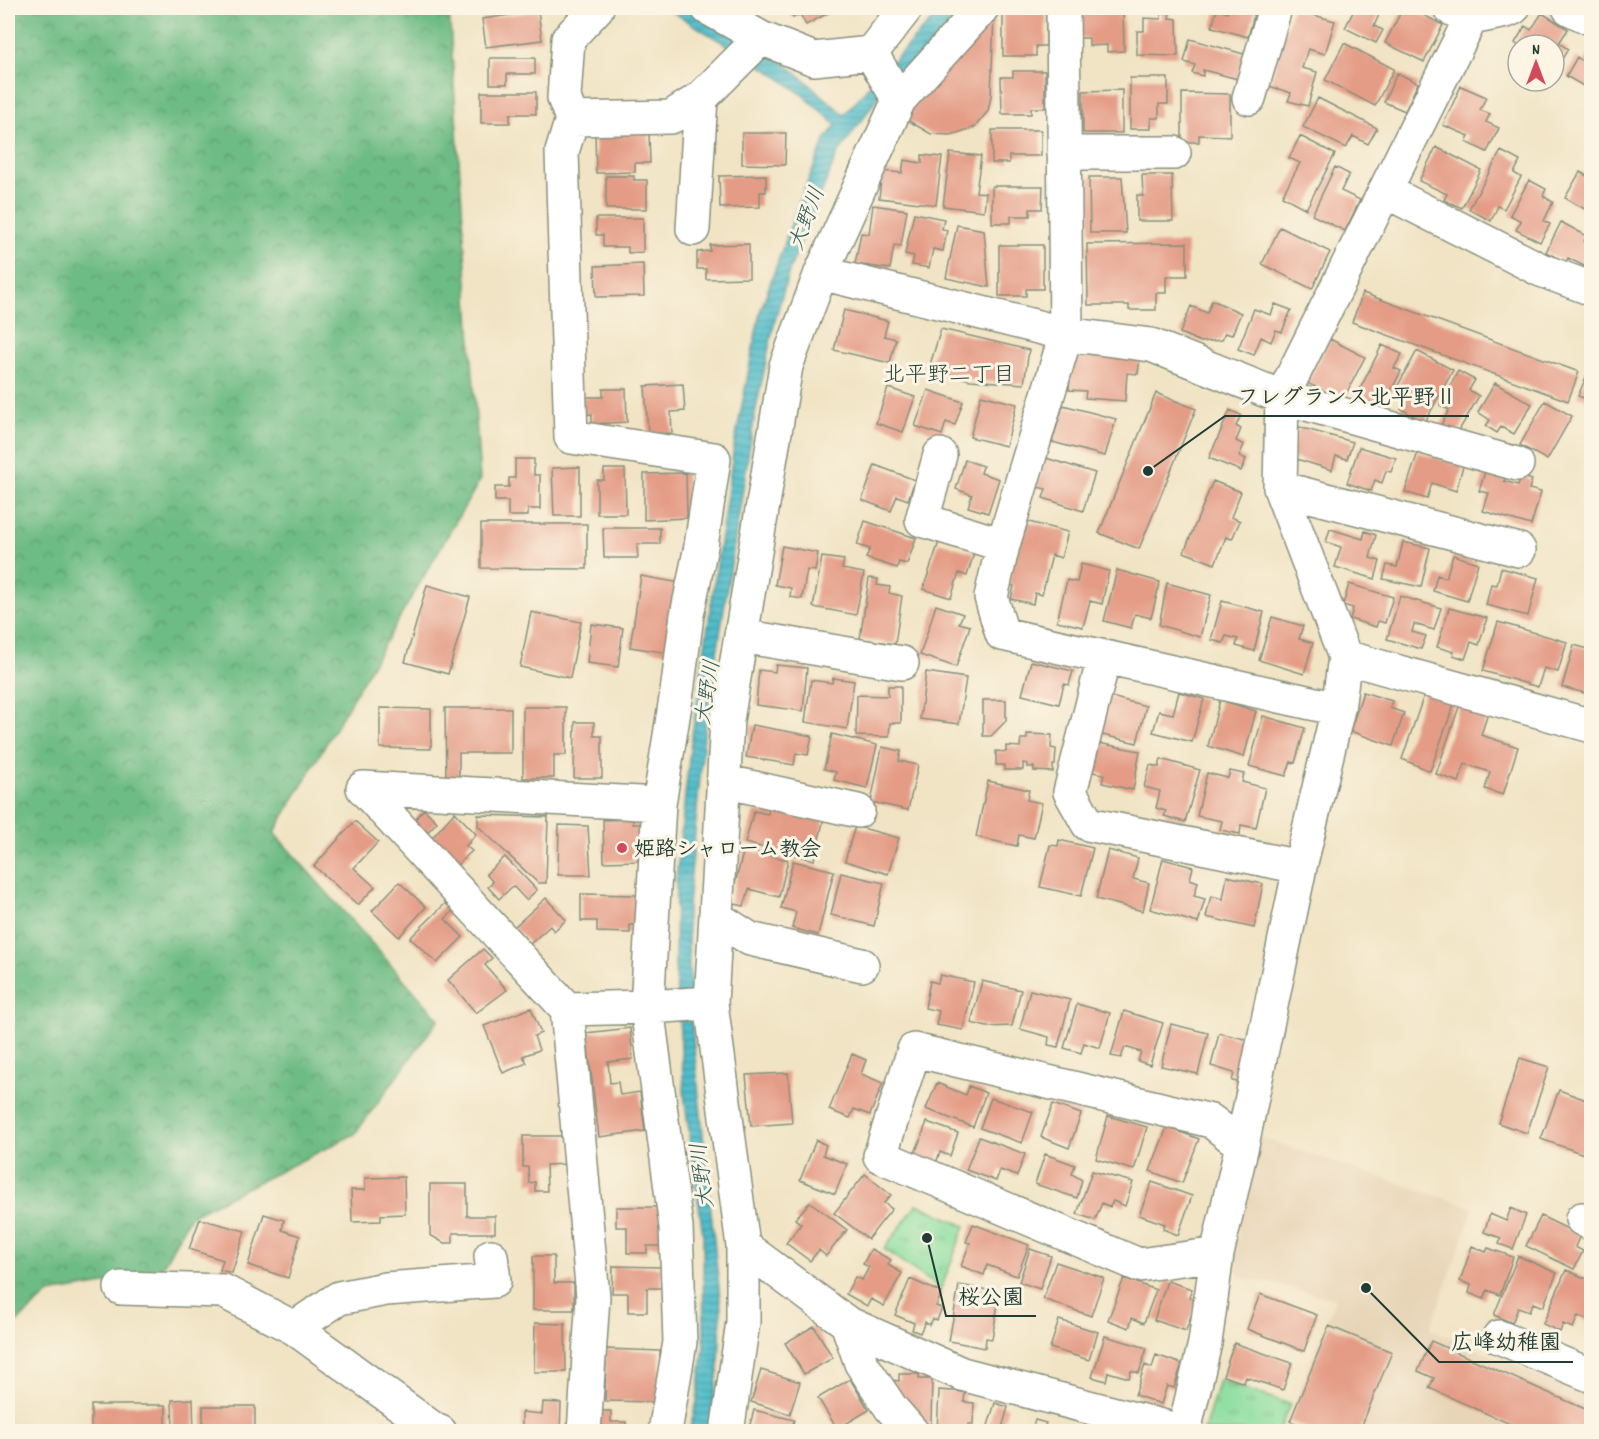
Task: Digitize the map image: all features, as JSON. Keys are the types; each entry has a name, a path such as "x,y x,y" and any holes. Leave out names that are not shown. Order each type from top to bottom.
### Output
{"street":[{"path":"597,8 568,39 564,98 572,119 562,152 571,437 714,459 701,546 687,615 659,804 646,1007 676,1227 680,1342 665,1431"},
{"path":"708,8 751,48 814,59 871,53 906,8"},
{"path":"727,1431 743,1322 743,1246 711,1003 723,781 727,720 786,366 821,273 900,100 982,8"},
{"path":"1063,8 1066,334 1003,545 991,597 1002,634 1338,709"},
{"path":"1249,98 1275,8"},
{"path":"743,1246 847,1323 962,1374 1184,1431 1205,1342 1217,1254 1300,867 1338,709 1345,657 1280,488 1282,397 1385,191 1461,13 1506,11 1513,8"},
{"path":"1569,8 1592,19"},
{"path":"572,119 671,117 701,98 751,48"},
{"path":"871,53 900,100"},
{"path":"693,229 701,98"},
{"path":"1064,153 1174,153"},
{"path":"1385,191 1541,270 1592,289"},
{"path":"821,273 1066,334 1151,345 1282,397 1517,464"},
{"path":"929,462 922,520 1003,545"},
{"path":"1280,488 1519,550"},
{"path":"741,636 902,663"},
{"path":"1345,657 1592,726"},
{"path":"1104,658 1070,792 1088,824 1300,867"},
{"path":"723,781 858,811"},
{"path":"584,1431 593,1297 567,1009 363,788 659,804"},
{"path":"716,917 750,939 862,965"},
{"path":"567,1009 711,1003"},
{"path":"1217,1254 1139,1265 880,1156 914,1050 1212,1121 1242,1145"},
{"path":"294,1328 339,1298 386,1289 494,1281 491,1256"},
{"path":"121,1288 224,1291 294,1328 435,1430 440,1431"},
{"path":"847,1323 861,1363 891,1408 912,1431"},
{"path":"1499,1337 1592,1376"}],"shaded area":[{"path":"1256,1136 1474,1208 1430,1329 1591,1397 1591,1431 1284,1431 1335,1299 1240,1277 1232,1262"}],"green space":[{"path":"8,8 449,8 480,480 274,833 439,1019 355,1134 190,1216 158,1275 50,1293 8,1330"},
{"path":"917,1204 965,1226 941,1289 884,1249"},
{"path":"1219,1380 1290,1404 1279,1431 1204,1431"}],"water":[{"name":"大野川","path":"666,8 692,8 762,48 796,72 844,115 932,20 939,8 960,8 944,30 878,97 837,155 789,271 774,324 755,413 704,735 687,916 692,1028 721,1308 719,1366 708,1432 689,1431 697,1402 704,1346 703,1235 685,1102 675,965 676,881 690,749 734,447 760,312 799,202 825,140 836,125 804,96 771,72"}],"building":[{"path":"787,8 837,8 806,25 800,14 793,18"},
{"path":"1229,8 1256,8 1248,37 1212,27 1217,9 1227,12"},
{"path":"1355,8 1382,8 1374,26 1383,30 1376,43 1345,28"},
{"path":"1403,8 1410,8 1443,25 1424,62 1385,43"},
{"path":"1123,9 1124,51 1107,52 1107,45 1089,46 1089,38 1079,38 1079,10"},
{"path":"1292,9 1335,21 1325,54 1308,49 1302,68 1317,72 1308,106 1288,101 1291,93 1269,86"},
{"path":"538,11 542,40 486,47 482,19"},
{"path":"1003,13 1046,13 1046,46 1036,46 1036,56 1003,56"},
{"path":"1161,13 1170,13 1169,18 1177,19 1178,56 1137,55 1137,31 1144,31 1144,18 1161,19"},
{"path":"1542,13 1568,29 1565,33 1521,33 1525,26 1531,30"},
{"path":"994,14 991,96 988,111 975,127 951,135 931,134 902,117"},
{"path":"1190,39 1244,54 1238,79 1203,70 1203,76 1192,73 1195,65 1184,62"},
{"path":"1344,43 1394,69 1375,106 1325,80"},
{"path":"1589,54 1592,55 1592,91 1566,76 1577,57 1584,62"},
{"path":"490,58 535,58 535,74 507,74 507,84 490,84"},
{"path":"1013,71 1045,71 1045,108 1031,108 1031,114 1002,114 1001,77 1013,77"},
{"path":"1397,73 1418,83 1405,111 1384,102"},
{"path":"1130,78 1168,78 1168,104 1159,104 1159,118 1151,118 1151,129 1130,129"},
{"path":"1461,86 1486,97 1480,110 1490,114 1486,122 1499,128 1487,152 1466,142 1469,136 1443,125"},
{"path":"1122,90 1122,133 1083,133 1083,91"},
{"path":"481,92 536,92 536,114 510,114 510,123 481,123"},
{"path":"1182,93 1230,94 1230,136 1199,135 1199,142 1182,142"},
{"path":"1318,98 1377,128 1368,144 1353,136 1346,148 1303,127"},
{"path":"992,130 1041,130 1041,156 1009,156 1009,163 992,163"},
{"path":"649,133 650,163 635,163 635,172 596,173 595,134"},
{"path":"742,133 786,133 785,165 742,164"},
{"path":"1300,136 1335,154 1306,209 1282,196 1300,163 1289,158"},
{"path":"1436,147 1481,170 1462,208 1444,200 1447,194 1419,181"},
{"path":"1501,151 1520,161 1514,173 1521,177 1504,209 1498,206 1491,221 1469,209"},
{"path":"950,153 981,156 976,192 986,193 984,211 943,206"},
{"path":"922,155 942,157 936,205 879,198 882,171 902,173 904,160 922,163"},
{"path":"1335,167 1349,174 1341,191 1360,200 1345,231 1312,215"},
{"path":"1580,172 1592,179 1592,213 1565,198"},
{"path":"766,175 766,192 760,192 760,207 720,208 719,176"},
{"path":"1142,175 1172,175 1173,221 1137,221 1137,195 1143,196"},
{"path":"606,176 634,176 634,180 647,180 647,209 606,209"},
{"path":"1089,177 1122,177 1126,233 1090,233"},
{"path":"1529,180 1546,189 1543,196 1553,202 1544,221 1550,224 1540,242 1516,230 1521,221 1510,215"},
{"path":"992,186 1043,186 1042,209 1030,209 1030,216 1011,216 1011,223 992,223"},
{"path":"873,205 907,210 901,246 894,245 890,269 855,264 861,233 869,234"},
{"path":"914,213 944,219 942,229 947,230 943,251 933,249 929,268 912,265 914,256 905,254"},
{"path":"596,218 643,218 643,252 628,253 628,247 603,247 603,235 596,235"},
{"path":"1561,222 1587,236 1584,242 1592,246 1592,270 1568,258 1566,263 1546,252"},
{"path":"957,225 984,230 989,287 946,278"},
{"path":"1280,227 1330,252 1312,289 1262,264"},
{"path":"1187,243 1187,276 1166,276 1166,293 1156,293 1156,310 1129,310 1129,305 1088,305 1087,244"},
{"path":"749,244 749,278 706,279 706,269 697,269 697,252 710,251 710,245"},
{"path":"999,245 1043,245 1043,289 1026,289 1026,296 999,296"},
{"path":"643,264 644,296 596,297 595,266"},
{"path":"1363,293 1579,372 1568,401 1352,322"},
{"path":"1212,300 1241,313 1232,335 1225,333 1222,340 1201,342 1180,333 1191,306 1207,313"},
{"path":"1275,304 1291,310 1282,332 1276,330 1271,342 1261,337 1254,355 1238,349 1254,309 1271,315"},
{"path":"844,310 888,321 884,336 896,339 890,363 834,350"},
{"path":"941,329 1029,350 1024,384 970,380 929,368"},
{"path":"1330,339 1365,357 1343,400 1307,383"},
{"path":"1382,345 1402,354 1394,368 1401,371 1390,393 1384,390 1376,406 1356,397"},
{"path":"1417,351 1453,370 1425,422 1401,409 1407,398 1395,391"},
{"path":"1072,352 1140,357 1138,374 1127,373 1125,401 1085,398 1086,391 1069,390"},
{"path":"1592,363 1592,401 1578,396"},
{"path":"1458,371 1475,380 1469,390 1479,396 1457,434 1441,425 1449,410 1440,405"},
{"path":"1495,383 1532,404 1514,434 1501,427 1497,433 1486,426 1490,420 1478,412"},
{"path":"683,384 685,411 671,412 672,433 648,434 645,386"},
{"path":"888,388 915,397 903,432 876,423"},
{"path":"603,389 626,389 627,422 592,424 592,414 581,415 581,397 603,397"},
{"path":"928,390 963,402 955,425 946,422 942,435 915,426"},
{"path":"1156,393 1196,409 1139,549 1099,533"},
{"path":"981,395 1017,404 1006,446 970,437"},
{"path":"1545,401 1572,416 1547,460 1520,445"},
{"path":"1063,405 1116,419 1105,456 1052,442"},
{"path":"1230,410 1241,415 1236,426 1241,429 1236,441 1244,445 1239,456 1246,459 1241,471 1209,458"},
{"path":"1299,427 1353,442 1347,459 1336,456 1332,470 1290,457"},
{"path":"1359,447 1396,458 1391,472 1386,471 1382,483 1375,480 1371,491 1347,483"},
{"path":"1418,452 1463,466 1456,491 1432,483 1427,499 1405,492"},
{"path":"1046,458 1095,473 1083,511 1043,498 1046,489 1037,487"},
{"path":"515,459 534,459 534,475 540,475 540,509 528,509 528,516 508,516 508,501 495,501 495,487 509,487 509,478 515,478"},
{"path":"965,460 983,466 981,473 999,479 988,513 968,507 972,495 956,489"},
{"path":"875,465 915,480 908,500 897,496 891,511 862,500"},
{"path":"580,467 580,516 554,516 552,468"},
{"path":"604,469 625,469 626,514 597,514 597,480 604,480"},
{"path":"1486,469 1506,475 1504,481 1518,485 1521,476 1532,480 1529,489 1541,492 1531,525 1483,511 1489,493 1479,491"},
{"path":"686,473 687,518 644,520 644,474"},
{"path":"1213,481 1241,492 1231,517 1240,521 1232,539 1226,537 1215,564 1184,552"},
{"path":"865,521 916,538 907,564 899,562 897,568 866,558 870,549 857,545"},
{"path":"1025,521 1068,532 1061,558 1052,555 1042,595 1035,593 1033,604 1011,599 1014,586 1008,584"},
{"path":"481,524 587,524 587,569 481,568"},
{"path":"603,528 660,528 660,544 637,544 638,558 604,558"},
{"path":"1330,529 1363,539 1365,531 1376,535 1370,558 1380,561 1375,579 1335,567 1341,547 1326,542"},
{"path":"939,542 974,553 967,576 959,573 951,598 923,589"},
{"path":"1403,542 1430,548 1421,587 1383,579 1387,565 1397,567"},
{"path":"782,546 818,553 815,571 807,570 802,599 790,597 791,588 775,585"},
{"path":"1453,555 1478,563 1467,601 1433,591 1437,575 1446,578"},
{"path":"822,557 844,560 842,569 864,573 856,615 813,607"},
{"path":"1081,564 1109,571 1102,604 1090,601 1083,627 1057,621 1067,580 1077,582"},
{"path":"1501,568 1538,578 1528,616 1486,605 1491,584 1497,585"},
{"path":"1117,570 1160,582 1151,618 1135,614 1131,628 1104,621"},
{"path":"641,576 681,583 669,653 630,647"},
{"path":"869,578 878,579 877,585 890,587 889,593 902,596 895,644 860,639"},
{"path":"1167,583 1211,595 1200,637 1159,625"},
{"path":"1349,584 1393,597 1385,623 1378,621 1376,627 1350,619 1353,608 1343,605"},
{"path":"427,585 470,597 448,674 405,662"},
{"path":"1400,596 1441,608 1434,630 1414,624 1412,632 1426,636 1421,649 1387,639"},
{"path":"1222,601 1264,612 1254,651 1236,646 1238,639 1226,636 1223,643 1211,640"},
{"path":"936,605 963,614 959,623 970,626 956,667 920,655"},
{"path":"1449,608 1487,618 1479,645 1471,642 1465,659 1453,655 1454,652 1437,647"},
{"path":"531,612 581,622 570,678 520,667"},
{"path":"1272,617 1303,626 1299,639 1313,643 1304,674 1259,660"},
{"path":"1498,622 1567,642 1558,672 1544,668 1538,687 1483,671"},
{"path":"591,624 623,628 618,667 587,663"},
{"path":"1574,645 1592,650 1592,695 1562,687"},
{"path":"1031,661 1073,671 1069,685 1064,684 1059,704 1022,695"},
{"path":"776,665 807,668 803,711 756,705 759,670 775,672"},
{"path":"926,672 966,678 959,724 920,719"},
{"path":"833,678 854,681 847,729 805,722 811,680 832,683"},
{"path":"888,686 901,686 901,723 890,723 889,737 856,736 857,695 888,696"},
{"path":"1426,689 1456,699 1430,771 1402,759"},
{"path":"1179,692 1204,699 1192,742 1153,732 1159,711 1173,714"},
{"path":"1363,692 1392,701 1390,708 1404,713 1393,746 1350,731"},
{"path":"1107,696 1146,706 1137,743 1098,734"},
{"path":"983,700 1006,700 1006,721 991,736 983,736"},
{"path":"1220,700 1256,711 1244,757 1208,746"},
{"path":"1460,704 1488,713 1481,735 1518,747 1503,795 1485,789 1490,772 1465,764 1459,782 1436,774"},
{"path":"523,707 566,707 566,755 554,755 554,778 523,778"},
{"path":"380,708 431,709 431,749 380,748"},
{"path":"445,708 511,708 511,753 459,753 459,783 446,783"},
{"path":"1263,716 1305,728 1295,763 1291,762 1286,776 1249,766"},
{"path":"575,722 594,722 594,736 602,736 602,778 574,778"},
{"path":"752,725 812,736 808,755 796,753 794,765 746,757"},
{"path":"832,734 877,745 867,788 834,780 836,772 824,769"},
{"path":"1027,734 1052,735 1051,748 1056,749 1053,772 1034,771 1034,767 1027,767 1028,764 1023,763 1023,770 1004,770 1004,765 996,765 996,751 1006,752 1006,746 1020,747 1021,739 1027,739"},
{"path":"1098,743 1140,751 1133,790 1102,783 1104,774 1092,772"},
{"path":"882,747 901,751 899,761 918,765 908,810 871,802"},
{"path":"1161,759 1200,770 1185,822 1164,816 1166,811 1156,808 1160,791 1144,787 1150,765 1159,767"},
{"path":"1230,771 1244,774 1242,782 1265,788 1256,828 1241,825 1240,834 1220,830 1222,821 1197,816 1207,773 1228,778"},
{"path":"988,781 1029,790 1027,800 1042,803 1034,838 1019,835 1017,846 976,837"},
{"path":"770,804 824,818 814,860 745,843 754,811 768,814"},
{"path":"424,809 437,822 422,838 409,826"},
{"path":"455,812 476,834 466,846 472,851 457,865 430,840"},
{"path":"478,815 548,817 546,883 538,883 478,826"},
{"path":"633,819 633,824 642,824 642,846 638,846 638,861 604,862 603,820"},
{"path":"355,821 378,842 354,868 375,887 358,905 314,866"},
{"path":"559,825 588,826 591,875 558,875"},
{"path":"855,826 899,838 888,874 845,861"},
{"path":"1059,840 1093,848 1081,896 1040,887 1050,845 1058,846"},
{"path":"744,849 788,860 779,897 749,889 744,906 730,903"},
{"path":"1108,850 1138,858 1133,879 1149,883 1143,911 1096,899"},
{"path":"505,857 537,890 526,900 513,886 499,899 488,887 493,882 486,874"},
{"path":"1163,859 1193,867 1190,879 1198,882 1194,896 1205,899 1198,923 1150,909"},
{"path":"793,861 834,871 818,935 792,928 796,912 781,908"},
{"path":"841,873 884,883 874,926 831,915"},
{"path":"1227,876 1263,884 1254,928 1206,917 1211,896 1223,899"},
{"path":"399,882 426,907 399,937 372,911"},
{"path":"581,894 640,895 639,925 630,925 630,933 597,932 597,921 581,921"},
{"path":"546,898 566,920 554,931 550,926 530,944 514,927"},
{"path":"446,903 453,911 445,919 463,937 437,963 410,938"},
{"path":"483,949 492,958 485,965 507,990 476,1013 448,980"},
{"path":"940,975 974,982 963,1030 936,1025 939,1011 925,1008 930,981 938,983"},
{"path":"982,981 1021,990 1012,1026 987,1027 971,1023"},
{"path":"1030,990 1070,1000 1058,1047 1048,1045 1049,1037 1020,1029"},
{"path":"1077,1004 1110,1013 1100,1048 1084,1043 1081,1053 1064,1048"},
{"path":"531,1008 541,1033 534,1036 539,1050 523,1056 527,1063 503,1073 484,1026"},
{"path":"1124,1011 1163,1023 1150,1065 1138,1061 1141,1052 1125,1047 1121,1058 1111,1056"},
{"path":"1171,1024 1208,1033 1198,1074 1161,1066"},
{"path":"630,1028 633,1059 608,1062 610,1083 618,1082 620,1095 640,1092 645,1131 599,1137 586,1033"},
{"path":"1219,1033 1254,1041 1243,1083 1232,1081 1234,1073 1211,1066"},
{"path":"852,1054 866,1060 861,1074 883,1083 870,1115 854,1109 850,1118 829,1110"},
{"path":"1520,1058 1549,1067 1527,1133 1498,1123"},
{"path":"788,1073 792,1123 751,1126 746,1075"},
{"path":"937,1083 966,1095 969,1086 986,1093 973,1127 926,1109"},
{"path":"1559,1090 1592,1102 1592,1157 1541,1139"},
{"path":"991,1098 1033,1112 1022,1143 980,1128"},
{"path":"1053,1104 1081,1114 1069,1148 1041,1137"},
{"path":"1108,1116 1147,1127 1134,1170 1096,1159"},
{"path":"927,1122 958,1133 950,1156 940,1152 936,1163 914,1156"},
{"path":"1167,1127 1199,1139 1182,1183 1150,1171"},
{"path":"523,1136 566,1136 567,1164 546,1165 547,1191 535,1191 535,1182 529,1183 528,1167 523,1167"},
{"path":"979,1137 1025,1154 1017,1176 1000,1170 996,1181 966,1170"},
{"path":"816,1140 826,1145 823,1155 847,1164 835,1194 800,1180"},
{"path":"1045,1154 1075,1165 1072,1174 1082,1180 1077,1198 1035,1184"},
{"path":"1092,1171 1133,1182 1125,1206 1113,1201 1110,1207 1102,1203 1095,1220 1077,1214"},
{"path":"865,1174 891,1195 884,1203 892,1209 868,1239 834,1213"},
{"path":"404,1177 405,1214 381,1215 381,1221 352,1222 351,1190 365,1190 365,1178"},
{"path":"1152,1182 1192,1196 1178,1235 1163,1229 1165,1224 1139,1215"},
{"path":"430,1184 467,1184 467,1216 495,1216 495,1233 453,1233 453,1243 444,1243 430,1235"},
{"path":"810,1202 847,1230 826,1256 819,1250 810,1261 786,1243 801,1224 795,1219"},
{"path":"616,1207 661,1207 661,1246 647,1246 647,1253 627,1253 627,1227 616,1227"},
{"path":"1511,1208 1526,1215 1513,1249 1499,1244 1501,1238 1484,1232 1490,1214 1506,1221"},
{"path":"264,1214 284,1220 282,1230 300,1236 288,1278 248,1265"},
{"path":"1541,1216 1580,1235 1575,1247 1583,1251 1574,1269 1526,1246"},
{"path":"200,1219 245,1231 232,1273 220,1270 223,1260 189,1249"},
{"path":"973,1224 1029,1245 1017,1276 987,1265 984,1275 961,1266 970,1243 966,1242"},
{"path":"1472,1246 1486,1252 1488,1248 1513,1257 1500,1295 1487,1290 1484,1299 1469,1293 1471,1285 1460,1281"},
{"path":"871,1249 891,1260 888,1265 902,1273 884,1306 871,1299 867,1306 846,1294 855,1277 862,1280 869,1267 863,1264"},
{"path":"1030,1249 1051,1256 1040,1289 1019,1282"},
{"path":"533,1256 554,1256 554,1283 574,1283 574,1310 533,1310"},
{"path":"1518,1256 1557,1273 1543,1307 1533,1303 1529,1312 1518,1308 1512,1323 1494,1315"},
{"path":"1056,1262 1104,1278 1091,1316 1043,1299"},
{"path":"613,1266 661,1267 661,1288 647,1288 647,1312 628,1312 628,1293 612,1293"},
{"path":"1566,1270 1592,1281 1592,1316 1590,1321 1578,1316 1573,1328 1563,1324 1560,1332 1543,1324"},
{"path":"1124,1278 1156,1290 1144,1323 1132,1318 1129,1328 1108,1320"},
{"path":"910,1279 942,1293 936,1306 942,1308 937,1320 933,1319 929,1325 925,1322 920,1333 912,1330 914,1323 895,1315"},
{"path":"1167,1281 1192,1289 1189,1297 1197,1299 1186,1331 1154,1320"},
{"path":"959,1285 1000,1292 992,1339 986,1338 985,1348 949,1341"},
{"path":"1260,1294 1317,1315 1304,1351 1247,1329"},
{"path":"1059,1320 1098,1332 1089,1360 1050,1348"},
{"path":"535,1323 565,1324 566,1372 534,1372"},
{"path":"814,1326 833,1358 804,1374 785,1343"},
{"path":"1329,1326 1392,1352 1359,1432 1315,1432 1290,1421"},
{"path":"1105,1336 1147,1348 1139,1373 1131,1371 1129,1378 1108,1372 1106,1381 1092,1377"},
{"path":"1431,1341 1592,1412 1592,1432 1528,1432 1429,1388 1434,1378 1418,1371"},
{"path":"1234,1343 1292,1363 1283,1390 1246,1377 1244,1383 1223,1376"},
{"path":"606,1349 660,1351 659,1402 605,1401"},
{"path":"1156,1355 1182,1364 1174,1388 1167,1386 1161,1404 1135,1395 1145,1365 1152,1368"},
{"path":"761,1370 800,1382 790,1414 751,1402"},
{"path":"899,1374 919,1374 919,1379 932,1379 931,1424 919,1423 890,1380 899,1381"},
{"path":"850,1379 869,1410 837,1429 818,1398"},
{"path":"939,1390 965,1392 964,1402 974,1403 973,1424 968,1424 967,1432 937,1432"},
{"path":"193,1399 194,1432 173,1432 172,1400"},
{"path":"543,1402 561,1403 560,1432 522,1432 522,1412 542,1414"},
{"path":"995,1403 1008,1407 1002,1428 1007,1432 986,1432"},
{"path":"91,1405 166,1405 166,1432 91,1432"},
{"path":"203,1406 255,1406 255,1432 203,1432"},
{"path":"754,1410 794,1420 791,1432 748,1432"},
{"path":"597,1411 611,1411 611,1422 626,1422 626,1432 597,1432"},
{"path":"1035,1420 1046,1423 1043,1432 1031,1432"}],"place":[{"name":"フレグランス北平野Ⅱ","path":"1148,471"},
{"name":"姫路シャローム教会","path":"622,848"},
{"name":"桜公園","path":"927,1238"},
{"name":"広峰幼稚園","path":"1366,1288"}],"district":[{"name":"北平野二丁目","path":"949,373"}]}
